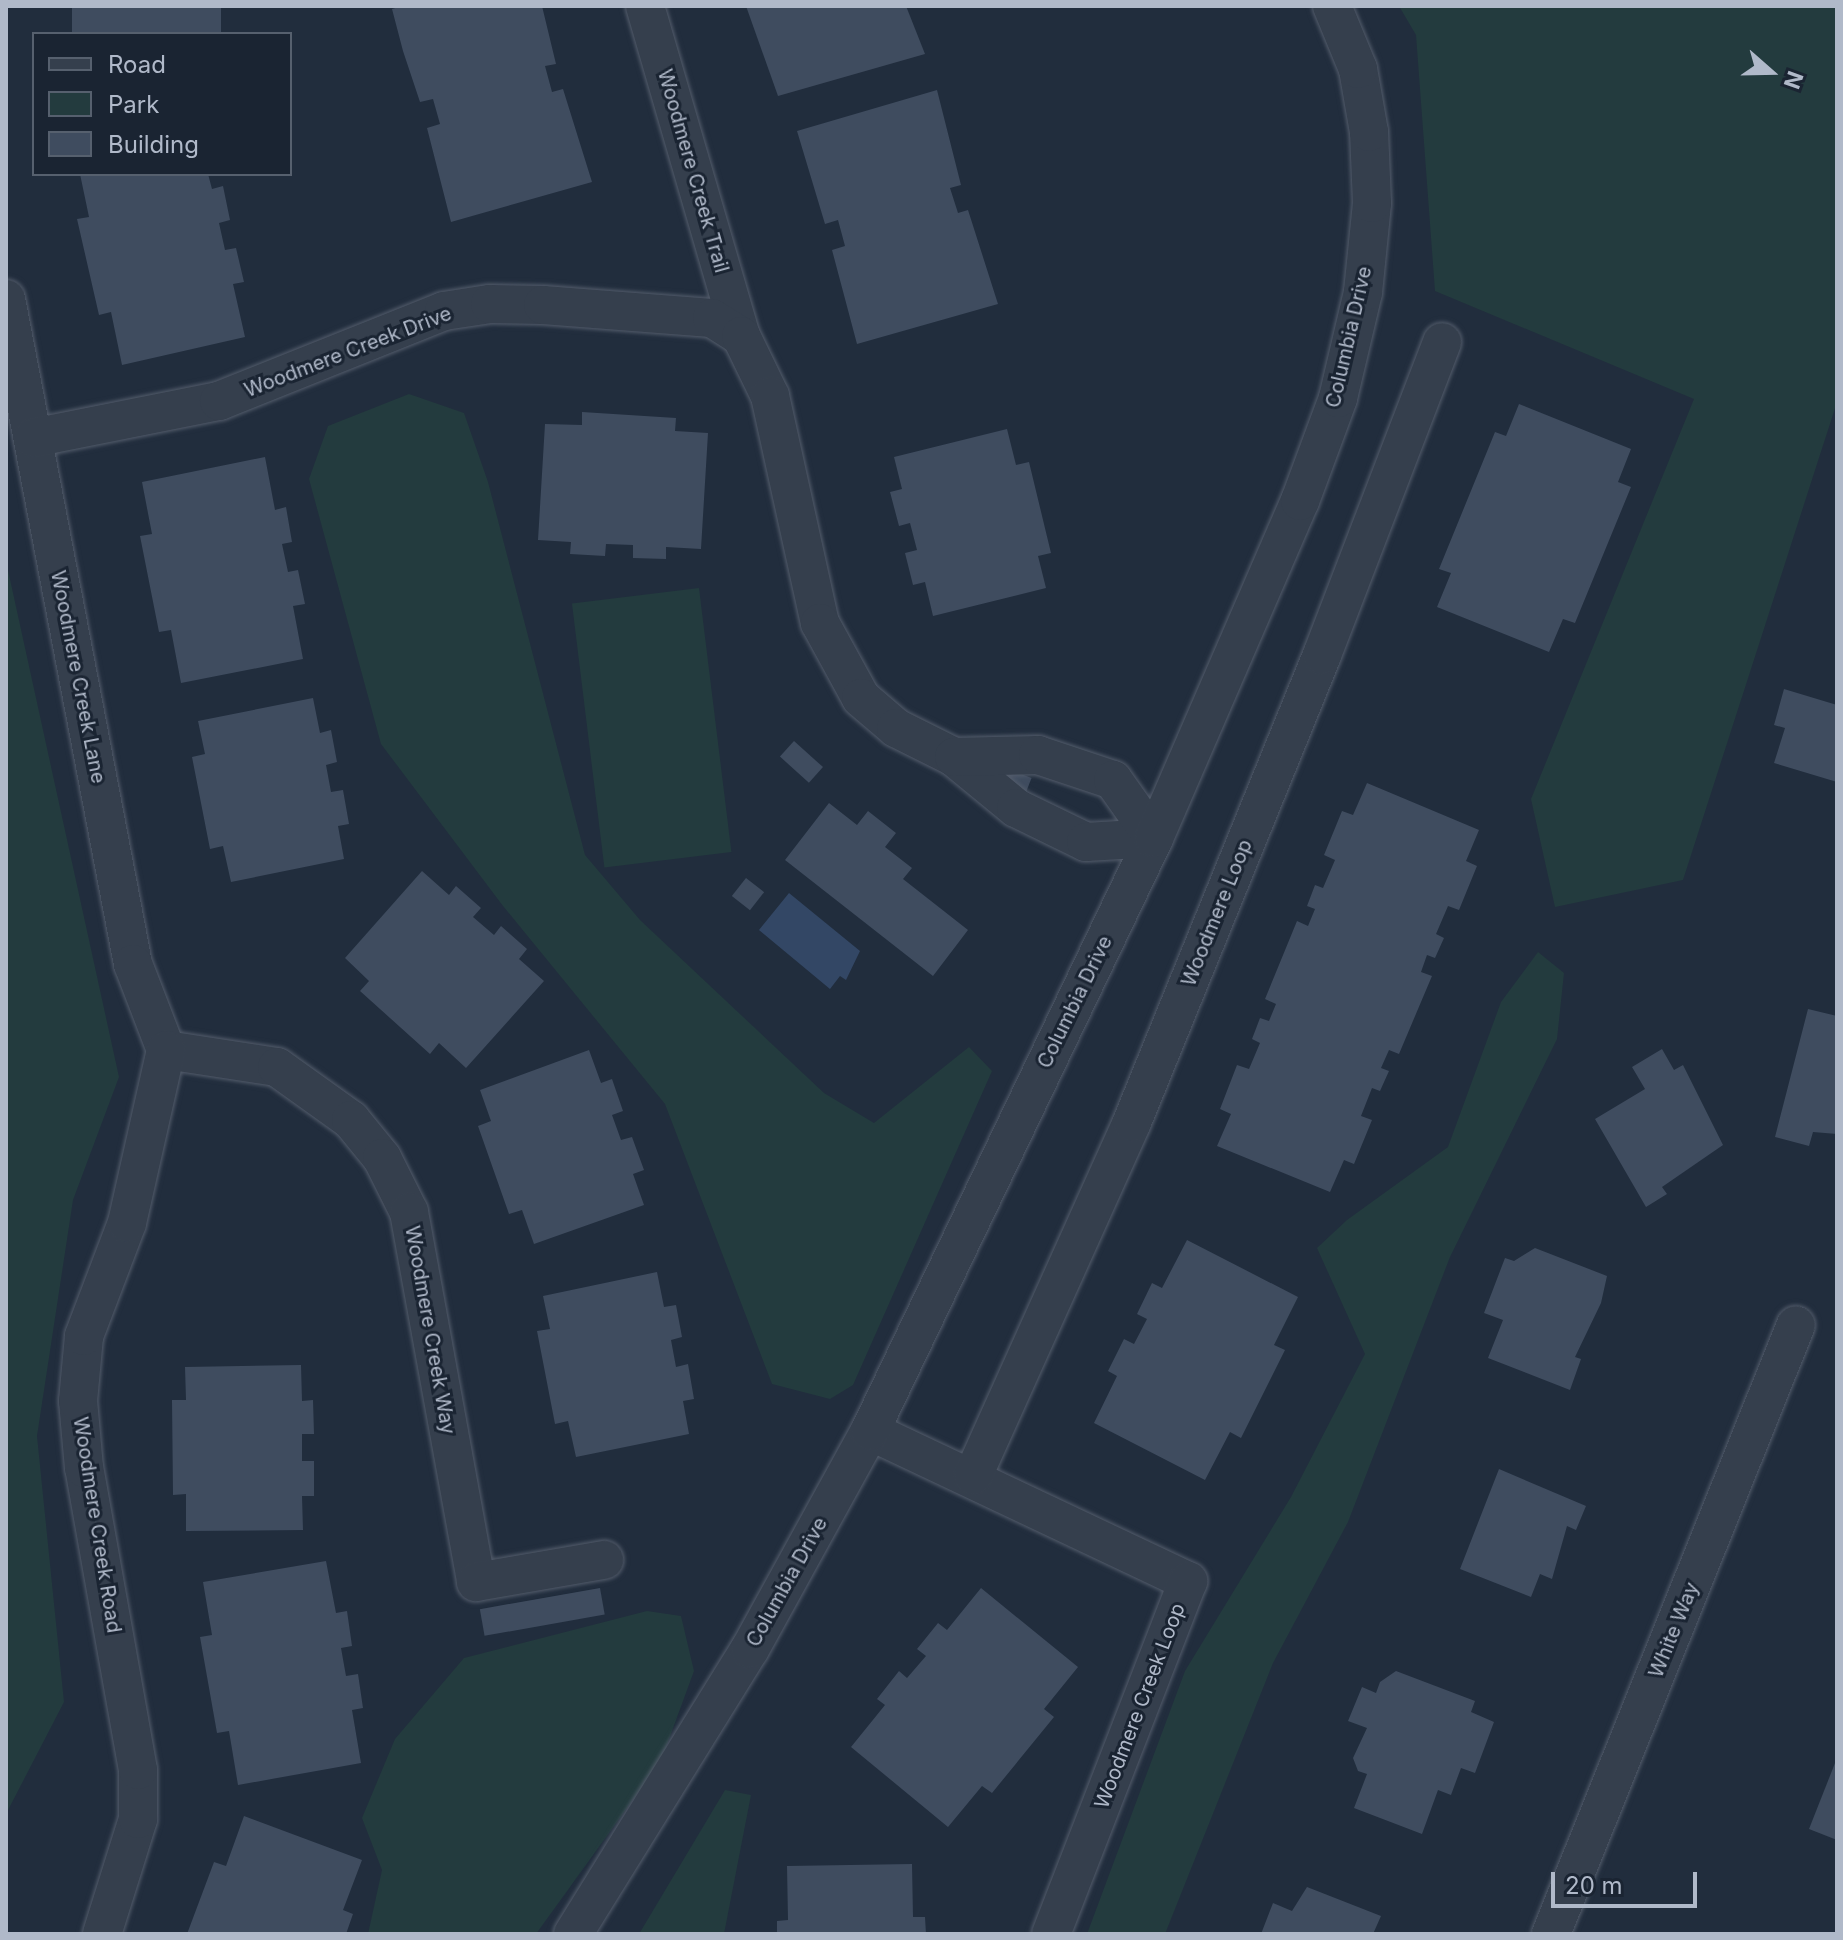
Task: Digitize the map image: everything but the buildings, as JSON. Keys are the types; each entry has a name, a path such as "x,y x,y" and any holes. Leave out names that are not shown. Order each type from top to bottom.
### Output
{"street":[{"name":"Woodmere Creek Trail","path":"645,6 741,336"},
{"name":"Columbia Drive","path":"573,1934 750,1649 870,1431 1154,838 1300,501 1338,398 1363,292 1372,203 1369,132 1358,69 1332,6"},
{"name":"Woodmere Creek Lane","path":"6,299 133,964 166,1050"},
{"name":"Woodmere Creek Drive","path":"33,438 219,401 444,311 475,306 685,313 712,318 741,336"},
{"path":"741,336 770,396 820,623 838,663 861,698 896,728 954,757 1016,808 1086,842 1154,838"},
{"name":"Woodmere Loop","path":"973,1476 1132,1122 1322,655 1442,342"},
{"path":"954,757 1038,755 1113,780 1154,838"},
{"name":"Woodmere Creek Way","path":"166,1050 277,1067 351,1120 382,1158 409,1212 476,1582 604,1560"},
{"name":"Woodmere Creek Road","path":"102,1934 138,1819 138,1770 84,1468 78,1401 84,1336 131,1209 166,1050"},
{"name":"White Way","path":"1551,1934 1796,1325"},
{"name":"Woodmere Creek Loop","path":"870,1431 973,1476 1188,1581 1051,1934"}],"green space":[{"path":"1399,6 1837,6 1837,402 1683,880 1555,907 1531,799 1694,399 1435,291 1416,35"},
{"path":"409,394 464,413 488,482 585,855 640,920 824,1093 874,1123 969,1047 992,1071 853,1385 830,1399 772,1384 665,1104 503,906 381,744 309,479 328,426"},
{"path":"6,561 119,1077 73,1200 37,1436 64,1702 6,1814"},
{"path":"699,588 731,852 604,868 572,604"},
{"path":"1538,952 1564,973 1557,1039 1450,1257 1348,1522 1273,1663 1165,1934 1087,1934 1185,1671 1291,1497 1365,1354 1317,1248 1347,1220 1448,1147 1501,1002"},
{"path":"647,1611 681,1616 694,1671 661,1761 536,1934 368,1934 382,1870 362,1818 395,1739 464,1658"},
{"path":"725,1790 751,1795 724,1934 639,1934"}],"water":[{"path":"789,893 860,951 846,980 840,976 830,989 759,930"}]}
